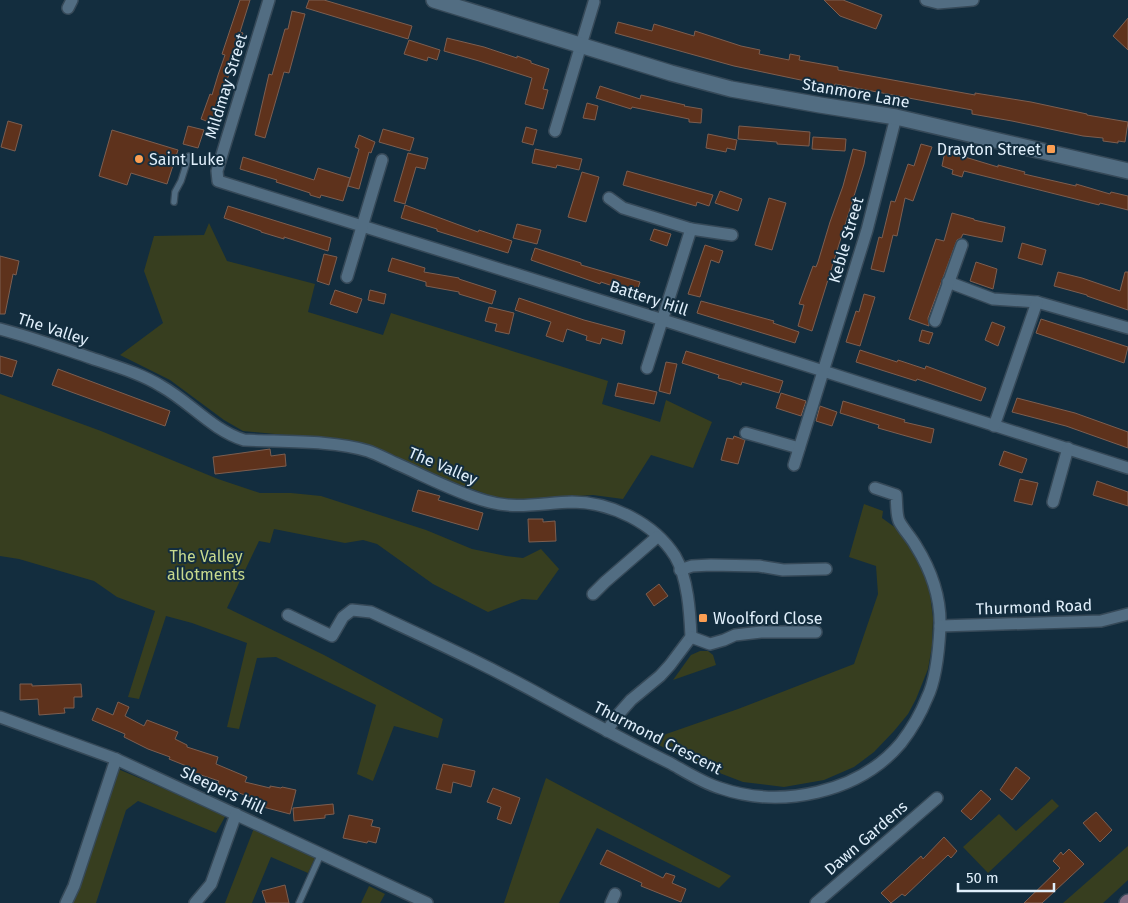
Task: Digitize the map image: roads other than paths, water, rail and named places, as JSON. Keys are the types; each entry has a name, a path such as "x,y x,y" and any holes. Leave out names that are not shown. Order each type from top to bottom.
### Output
{"street":[{"name":"Mildmay Street","path":"218,181 217,171 269,0"},
{"name":"Stanmore Lane","path":"434,0 671,73 731,89 896,117 1128,171"},
{"path":"926,0 938,3 973,0"},
{"path":"555,131 595,1"},
{"name":"Keble Street","path":"794,465 867,230 896,117"},
{"path":"346,277 382,160"},
{"name":"Battery Hill","path":"218,181 1128,468"},
{"path":"609,198 623,208 690,229 732,236"},
{"path":"647,368 690,229"},
{"path":"935,321 962,245"},
{"path":"948,282 993,298 1037,302 1128,328"},
{"path":"994,426 1037,302"},
{"name":"The Valley","path":"0,329 143,377 179,396 220,429 238,438 338,445 368,451 440,484 502,506 518,507 571,502 591,503 615,509 639,521 676,558 687,591 690,637"},
{"path":"746,433 799,448"},
{"path":"1053,502 1068,448"},
{"name":"Thurmond Crescent","path":"288,616 332,636 344,617 352,610 371,612 502,673 608,731 719,788 744,794 789,797 810,794 840,786 860,776 881,761 900,743 928,697 935,671 940,626 935,585 927,566 899,521 896,496 875,488"},
{"path":"593,594 657,537"},
{"path":"680,570 692,566 711,565 759,566 783,570 810,571 826,569"},
{"name":"Thurmond Road","path":"940,626 1101,621 1128,614"},
{"path":"608,731 616,717 631,700 660,676 670,665 690,637 710,644 734,635 761,632 816,632"},
{"name":"Sleepers Hill","path":"0,716 116,759 427,903"},
{"path":"66,903 74,886 116,759"},
{"name":"Dawn Gardens","path":"816,903 937,798"},
{"path":"195,903 211,884 236,814"}],"lane":[{"path":"174,202 174,192 181,181 189,156"},
{"path":"299,903 321,854"}],"place":[{"name":"Drayton Street","path":"1051,149"},
{"name":"Saint Luke","path":"139,159"},
{"name":"Woolford Close","path":"703,618"}],"park label":[{"name":"The Valley allotments","path":"206,565"}]}
